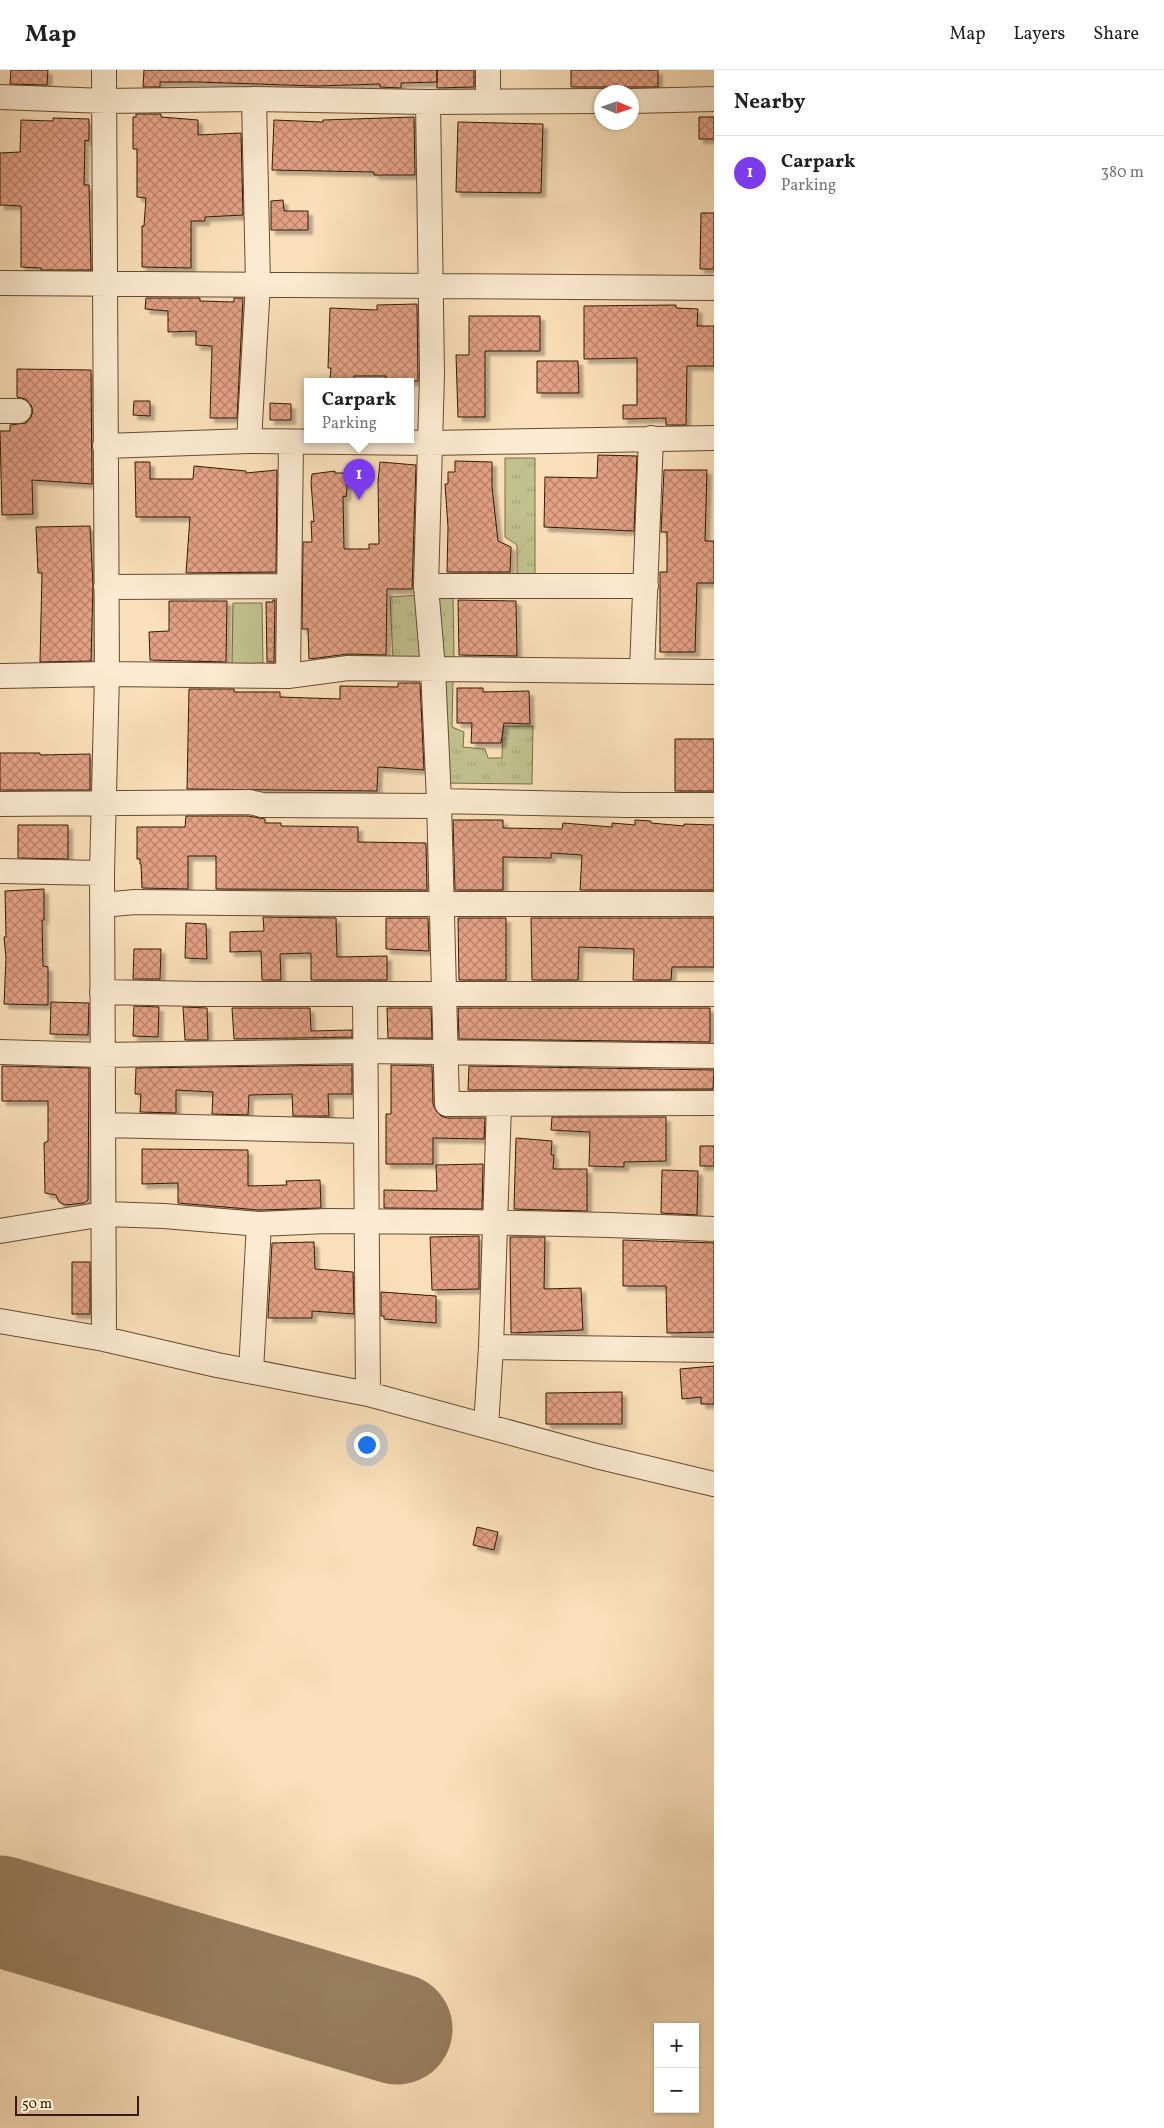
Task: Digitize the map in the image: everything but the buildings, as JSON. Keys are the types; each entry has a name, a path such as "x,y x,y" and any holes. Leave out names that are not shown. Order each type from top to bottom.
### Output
{"street":[{"path":"104,70 107,674 102,873 104,1339"},
{"path":"488,70 488,102"},
{"path":"0,98 105,101 254,99 428,102 594,101"},
{"path":"249,441 258,284 254,99"},
{"path":"639,101 714,99"},
{"path":"428,102 432,374 426,586 433,669 439,801 447,1104 714,1103"},
{"path":"0,283 714,288"},
{"path":"642,670 650,438"},
{"path":"414,443 714,438"},
{"path":"105,446 249,441 304,442"},
{"path":"288,676 291,442"},
{"path":"106,587 288,586"},
{"path":"426,586 646,586"},
{"path":"0,676 107,674 288,676 348,668 714,672"},
{"path":"0,804 250,802 262,805 437,806 439,801"},
{"path":"439,801 714,805"},
{"path":"0,871 102,873"},
{"path":"102,905 135,902 714,904"},
{"path":"102,992 201,994 714,994"},
{"path":"365,994 368,1394"},
{"path":"0,1052 102,1055 364,1051 714,1056"},
{"path":"486,1426 491,1347 499,1104"},
{"path":"102,1125 366,1132"},
{"path":"0,1231 104,1214 164,1216 259,1224 327,1221 714,1229"},
{"path":"251,1371 259,1224"},
{"path":"0,1321 104,1339 368,1394 596,1456 714,1484"},
{"path":"491,1347 714,1350"}],"green space":[{"path":"505,458 535,458 535,574 517,574 517,545 505,537"},
{"path":"432,594 453,596 454,658 439,660"},
{"path":"421,595 424,658 393,659 390,597"},
{"path":"233,603 262,603 263,663 232,664"},
{"path":"440,678 453,678 452,727 464,732 463,747 485,749 488,758 502,758 503,726 533,726 532,784 439,783"}],"runway":[{"path":"0,1911 397,2029"}],"place":[{"name":"Carpark","path":"359,500"}]}
